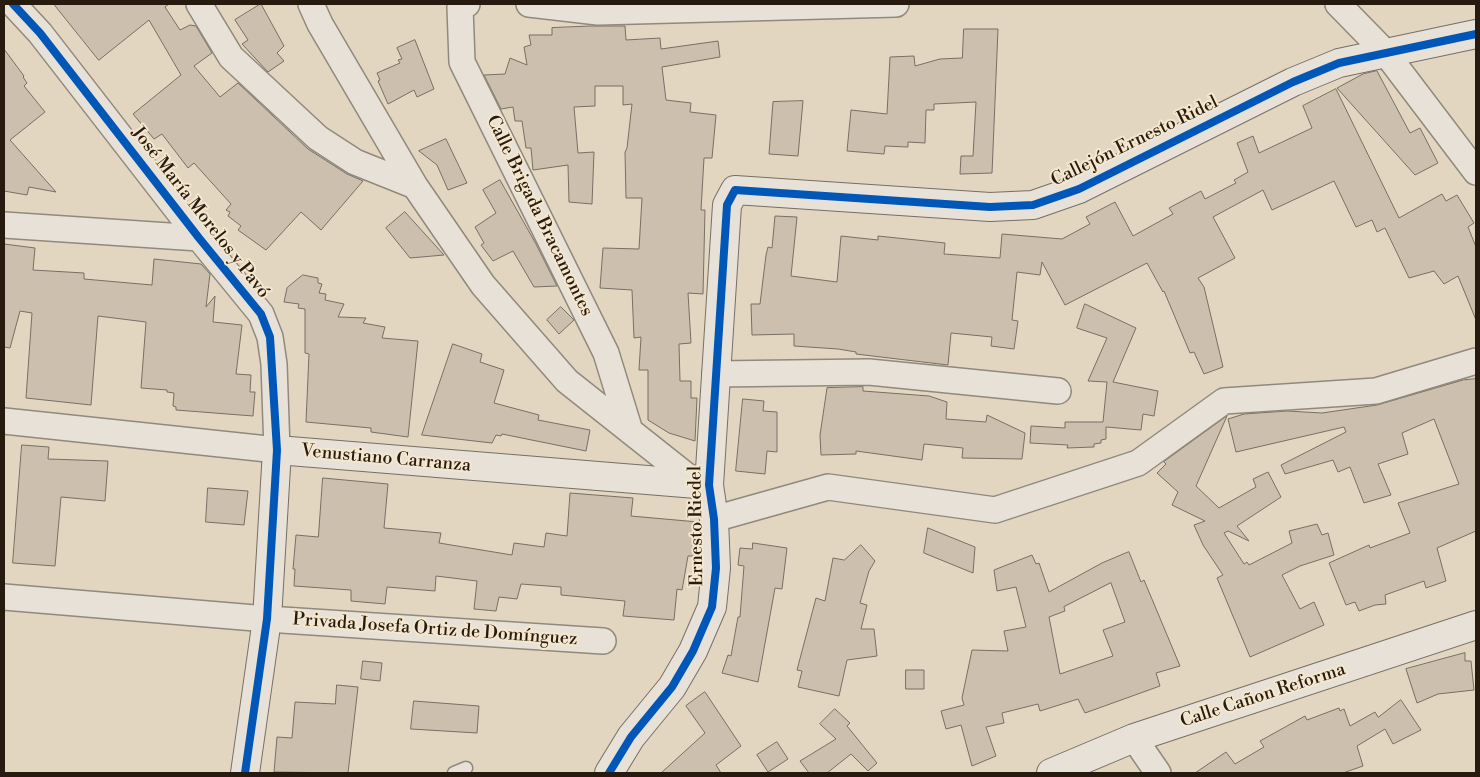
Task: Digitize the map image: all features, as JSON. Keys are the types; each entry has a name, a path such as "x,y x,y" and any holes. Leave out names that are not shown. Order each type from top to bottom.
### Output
{"street":[{"name":"José María Morelos y Pavó","path":"13,4 40,33 199,238 261,314 270,336 277,450 267,618 245,773"},
{"path":"199,4 231,58 318,138 356,162 415,186"},
{"path":"311,4 320,24 415,186 483,285 567,381 703,485"},
{"name":"Calle Brigada Bracamontes","path":"467,4 460,8 462,62 606,352 630,431"},
{"path":"529,4 598,12 896,4"},
{"path":"1338,4 1385,52 1476,172"},
{"name":"Callejón Ernesto Ridel","path":"735,190 990,207 1033,205 1079,189 1293,82 1339,63 1476,34"},
{"name":"Ernesto Riedel","path":"609,773 631,736 672,687 694,651 712,607 716,568 714,519 703,485 715,374 727,205 735,190"},
{"path":"4,225 199,238"},
{"path":"714,519 828,487 995,510 1138,463 1224,401 1376,391 1476,361"},
{"path":"715,374 869,372 1058,391"},
{"name":"Venustiano Carranza","path":"4,421 277,450 703,485"},
{"name":"Privada Josefa Ortiz de Domínguez","path":"4,597 267,618 603,641"},
{"name":"Calle Cañon Reforma","path":"1051,773 1134,738 1476,625"},
{"path":"1134,738 1158,773"}],"building":[{"path":"54,4 169,4 165,7 180,30 190,25 196,26 212,53 194,66 220,97 238,83 308,149 347,174 363,181 321,230 301,212 266,250 238,230 241,226 228,216 230,212 226,210 231,204 194,163 188,168 162,134 154,139 133,114 181,75 149,20 99,60"},
{"path":"261,4 284,46 277,53 284,61 268,72 242,44 248,40 235,20"},
{"path":"625,26 626,40 660,38 661,49 718,41 720,57 662,67 666,100 691,103 690,112 716,115 712,158 704,158 701,210 705,210 703,294 688,293 691,343 679,344 680,381 691,381 691,398 697,398 695,441 669,433 648,420 648,370 639,370 641,337 634,338 632,290 600,288 603,248 639,249 642,198 626,198 625,152 632,104 623,105 623,86 595,86 595,106 574,107 578,153 594,152 592,204 569,202 568,165 533,170 531,148 526,148 522,121 515,121 513,107 501,109 484,75 505,74 510,58 527,65 524,47 531,45 529,35 552,35 552,28"},
{"path":"964,29 998,29 992,173 960,174 961,156 973,156 976,102 934,104 934,110 926,110 925,143 908,142 908,147 885,146 884,154 847,151 851,110 887,114 890,57 914,56 915,66 940,59 962,58"},
{"path":"415,40 434,89 417,97 414,90 388,104 378,81 380,80 377,73 400,63 398,60 402,59 397,48"},
{"path":"4,49 24,76 27,83 24,86 45,112 10,140 56,192 29,187 27,195 4,191"},
{"path":"1377,71 1410,133 1420,128 1438,163 1415,175 1337,88 1363,74"},
{"path":"1336,89 1399,218 1442,194 1446,201 1457,195 1474,223 1468,227 1476,247 1476,320 1458,276 1444,284 1434,271 1409,278 1385,228 1377,232 1372,220 1356,227 1334,181 1272,210 1263,190 1213,217 1235,258 1198,278 1204,287 1223,367 1204,374 1194,352 1190,353 1164,291 1147,263 1065,305 1042,262 1040,275 1017,272 1012,320 1018,321 1014,349 991,346 992,337 951,333 948,365 856,354 856,352 838,349 794,346 794,334 752,335 751,304 760,304 766,255 768,247 772,248 775,216 797,217 791,276 837,282 841,236 878,240 878,236 945,243 944,254 1000,258 1002,234 1062,239 1090,224 1086,217 1115,202 1133,236 1173,214 1169,208 1201,191 1205,199 1236,183 1234,180 1248,172 1237,143 1253,136 1259,153 1312,128 1303,106"},
{"path":"803,101 798,156 769,154 773,102"},
{"path":"446,139 467,183 448,190 437,165 419,151"},
{"path":"500,180 557,286 534,287 513,251 493,261 481,245 484,243 475,227 496,213 483,190"},
{"path":"405,212 444,255 410,258 386,228"},
{"path":"4,244 35,248 33,270 84,273 84,279 152,285 154,259 201,264 210,274 206,307 215,296 213,322 242,325 236,374 251,375 250,392 255,392 253,416 176,410 176,407 173,406 174,393 167,392 167,390 141,388 146,322 98,316 91,405 26,398 32,313 20,311 10,348 4,347"},
{"path":"303,275 318,278 318,283 322,284 319,293 326,294 325,300 344,304 338,317 366,318 363,323 385,327 382,338 418,341 408,437 371,432 371,428 306,422 309,354 305,353 305,309 298,308 299,304 284,302 287,288"},
{"path":"1085,304 1136,328 1113,382 1158,391 1154,416 1143,414 1141,430 1106,427 1106,439 1101,440 1101,443 1094,444 1094,447 1067,448 1068,445 1030,443 1031,426 1065,428 1065,422 1103,422 1107,382 1088,381 1107,338 1077,328"},
{"path":"561,307 574,320 559,334 547,320"},
{"path":"453,344 482,354 480,362 504,370 494,403 539,415 538,420 590,430 586,451 502,434 501,436 496,435 492,443 422,435"},
{"path":"1476,379 1476,531 1437,548 1446,581 1426,588 1424,581 1385,595 1386,604 1375,605 1359,611 1355,602 1346,605 1329,563 1369,545 1370,548 1410,533 1398,503 1459,484 1434,419 1402,433 1408,454 1378,464 1391,495 1364,503 1350,467 1338,472 1333,460 1285,474 1281,465 1346,432 1344,427 1236,452 1228,419 1244,414 1287,411 1322,413 1377,405 1463,380"},
{"path":"863,387 863,391 929,396 947,402 946,419 986,422 987,415 1025,433 1022,459 962,458 963,448 924,444 922,460 856,451 856,454 821,455 820,435 827,388"},
{"path":"743,399 764,401 763,411 777,412 777,452 767,451 765,474 736,471"},
{"path":"1227,416 1196,486 1219,508 1256,487 1253,479 1268,472 1281,497 1237,526 1249,541 1228,531 1224,533 1244,564 1247,562 1249,565 1292,543 1289,531 1317,524 1322,535 1328,533 1334,555 1300,566 1282,575 1300,609 1314,602 1324,625 1250,657 1217,578 1223,575 1203,545 1194,525 1205,521 1172,505 1178,492 1157,473 1166,464 1164,462"},
{"path":"22,445 49,447 48,459 108,461 105,501 61,497 55,566 13,563"},
{"path":"323,478 388,484 384,528 441,533 439,543 512,555 514,543 544,547 546,533 567,536 570,493 633,498 631,516 698,522 699,536 695,556 688,556 682,590 677,589 674,620 623,616 625,601 561,595 561,587 521,584 517,599 499,597 496,611 474,609 477,581 436,576 435,591 387,587 385,604 351,601 351,590 294,586 295,569 293,569 296,535 318,537"},
{"path":"208,488 248,491 244,525 206,522"},
{"path":"928,528 975,547 973,573 924,553"},
{"path":"753,543 787,548 782,589 775,588 758,682 722,673 728,655 731,656 738,617 740,617 744,566 738,565 740,548 752,549"},
{"path":"861,545 875,561 869,571 860,603 867,605 861,629 874,629 877,656 847,660 839,696 798,687 802,671 797,670 816,598 825,601 833,558 844,560"},
{"path":"1129,552 1141,582 1144,580 1180,666 1156,673 1160,686 1085,713 1078,699 1040,711 1038,704 1002,713 1004,723 986,727 996,756 972,766 961,725 946,729 941,711 964,705 962,698 972,650 1008,651 1004,631 1026,627 1016,587 997,591 994,570 1032,555 1036,564 1039,563 1049,592 1102,563","holes":["1111,583 1125,622 1103,630 1113,656 1060,674 1049,617 1065,611 1064,607"]},
{"path":"1465,653 1465,661 1471,661 1474,690 1438,694 1417,703 1406,669"},
{"path":"363,661 382,663 380,681 361,679"},
{"path":"906,670 924,670 924,689 906,689"},
{"path":"337,685 358,687 348,773 274,772 277,737 292,738 295,702 335,704"},
{"path":"705,692 741,746 716,765 721,773 661,773 705,733 686,706"},
{"path":"1401,700 1421,730 1393,744 1385,729 1357,746 1363,766 1343,773 1195,773 1226,752 1235,764 1264,747 1260,741 1305,716 1307,720 1339,708 1340,711 1344,709 1350,726 1375,712 1378,717"},
{"path":"414,701 479,706 477,733 411,729"},
{"path":"835,709 850,723 847,726 877,763 868,771 851,754 827,773 809,773 800,761 836,739 820,724"},
{"path":"777,742 788,759 768,772 757,755"}],"cycle path":[{"path":"13,4 40,33 199,238 261,314 270,337 277,450 267,619 245,773"},
{"path":"609,773 631,737 672,687 693,651 712,607 716,568 714,519 709,485 727,205 735,190 990,207 1033,205 1079,189 1293,82 1339,63 1476,34"}]}
